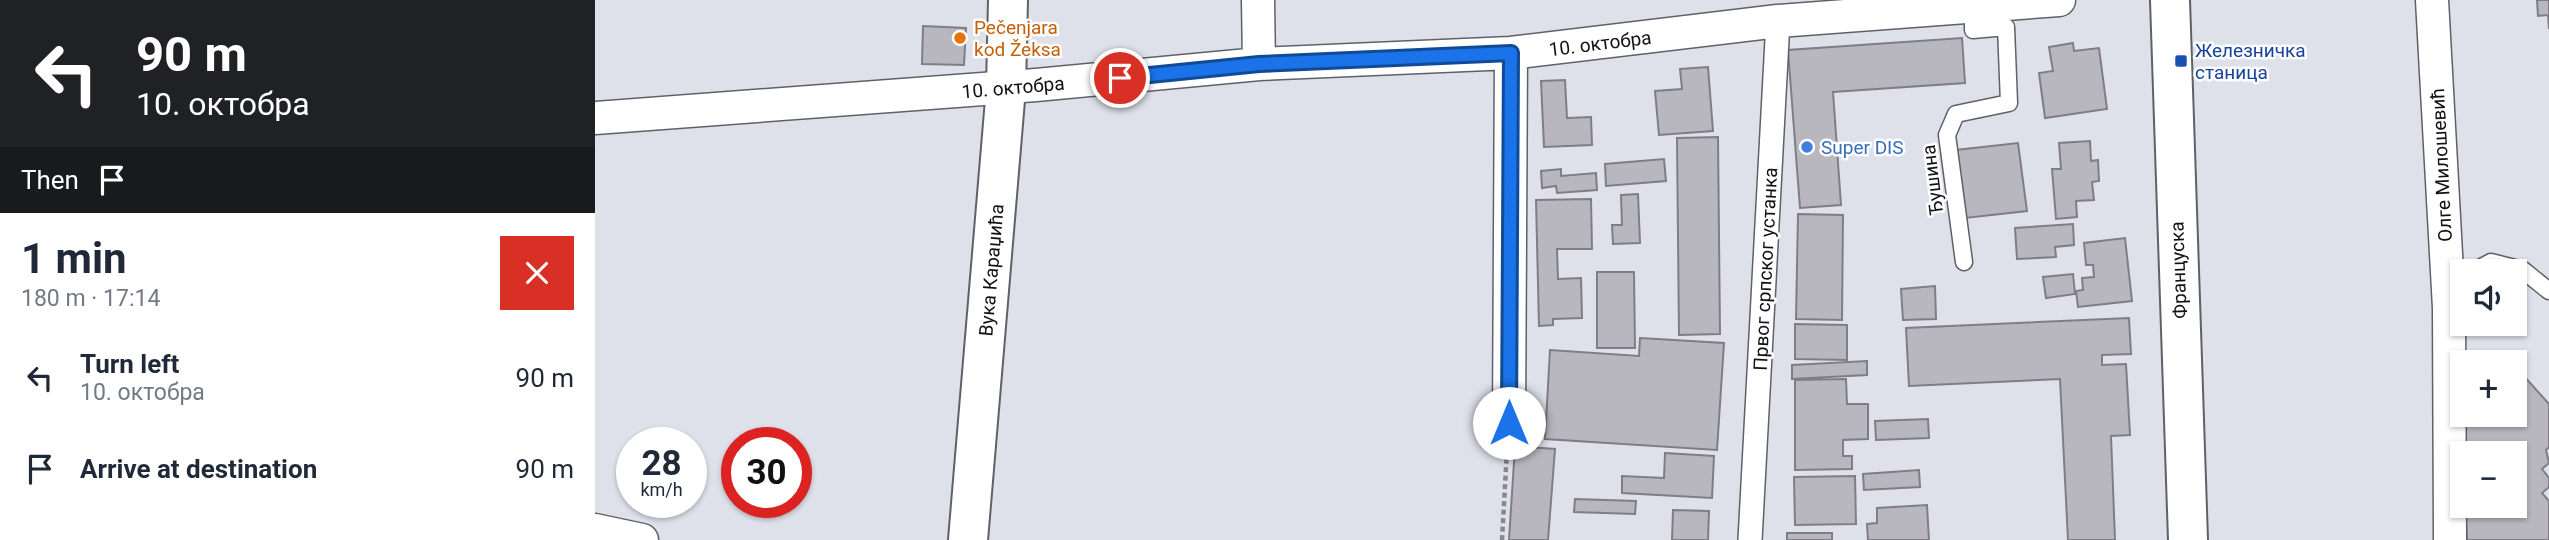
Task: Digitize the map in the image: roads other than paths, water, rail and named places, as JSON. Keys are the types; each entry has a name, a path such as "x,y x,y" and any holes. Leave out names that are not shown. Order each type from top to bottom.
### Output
{"street":[{"name":"Вука Караџића","path":"968,540 1006,88 1008,0"},
{"path":"1258,0 1259,64"},
{"name":"10. октобра","path":"595,118 1006,88 1259,64 1511,53 1775,11 1973,6 2059,0"},
{"name":"Француска","path":"2170,0 2187,540"},
{"name":"Олге Милошевић","path":"2433,0 2449,308 2451,540"},
{"name":"Првог српског устанка","path":"1750,540 1775,11"},
{"path":"1509,423 1511,53"},
{"path":"595,530 642,540"}],"lane":[{"name":"Ђушина","path":"1964,261 1947,135 1956,114 2009,103 2006,27 1973,30 1973,6"},
{"path":"2527,273 2549,291"}],"place":[{"name":"Pečenjara kod Žeksa","path":"960,38"},
{"name":"Железничка станица","path":"2181,61"},
{"name":"Super DIS","path":"1807,147"}]}
